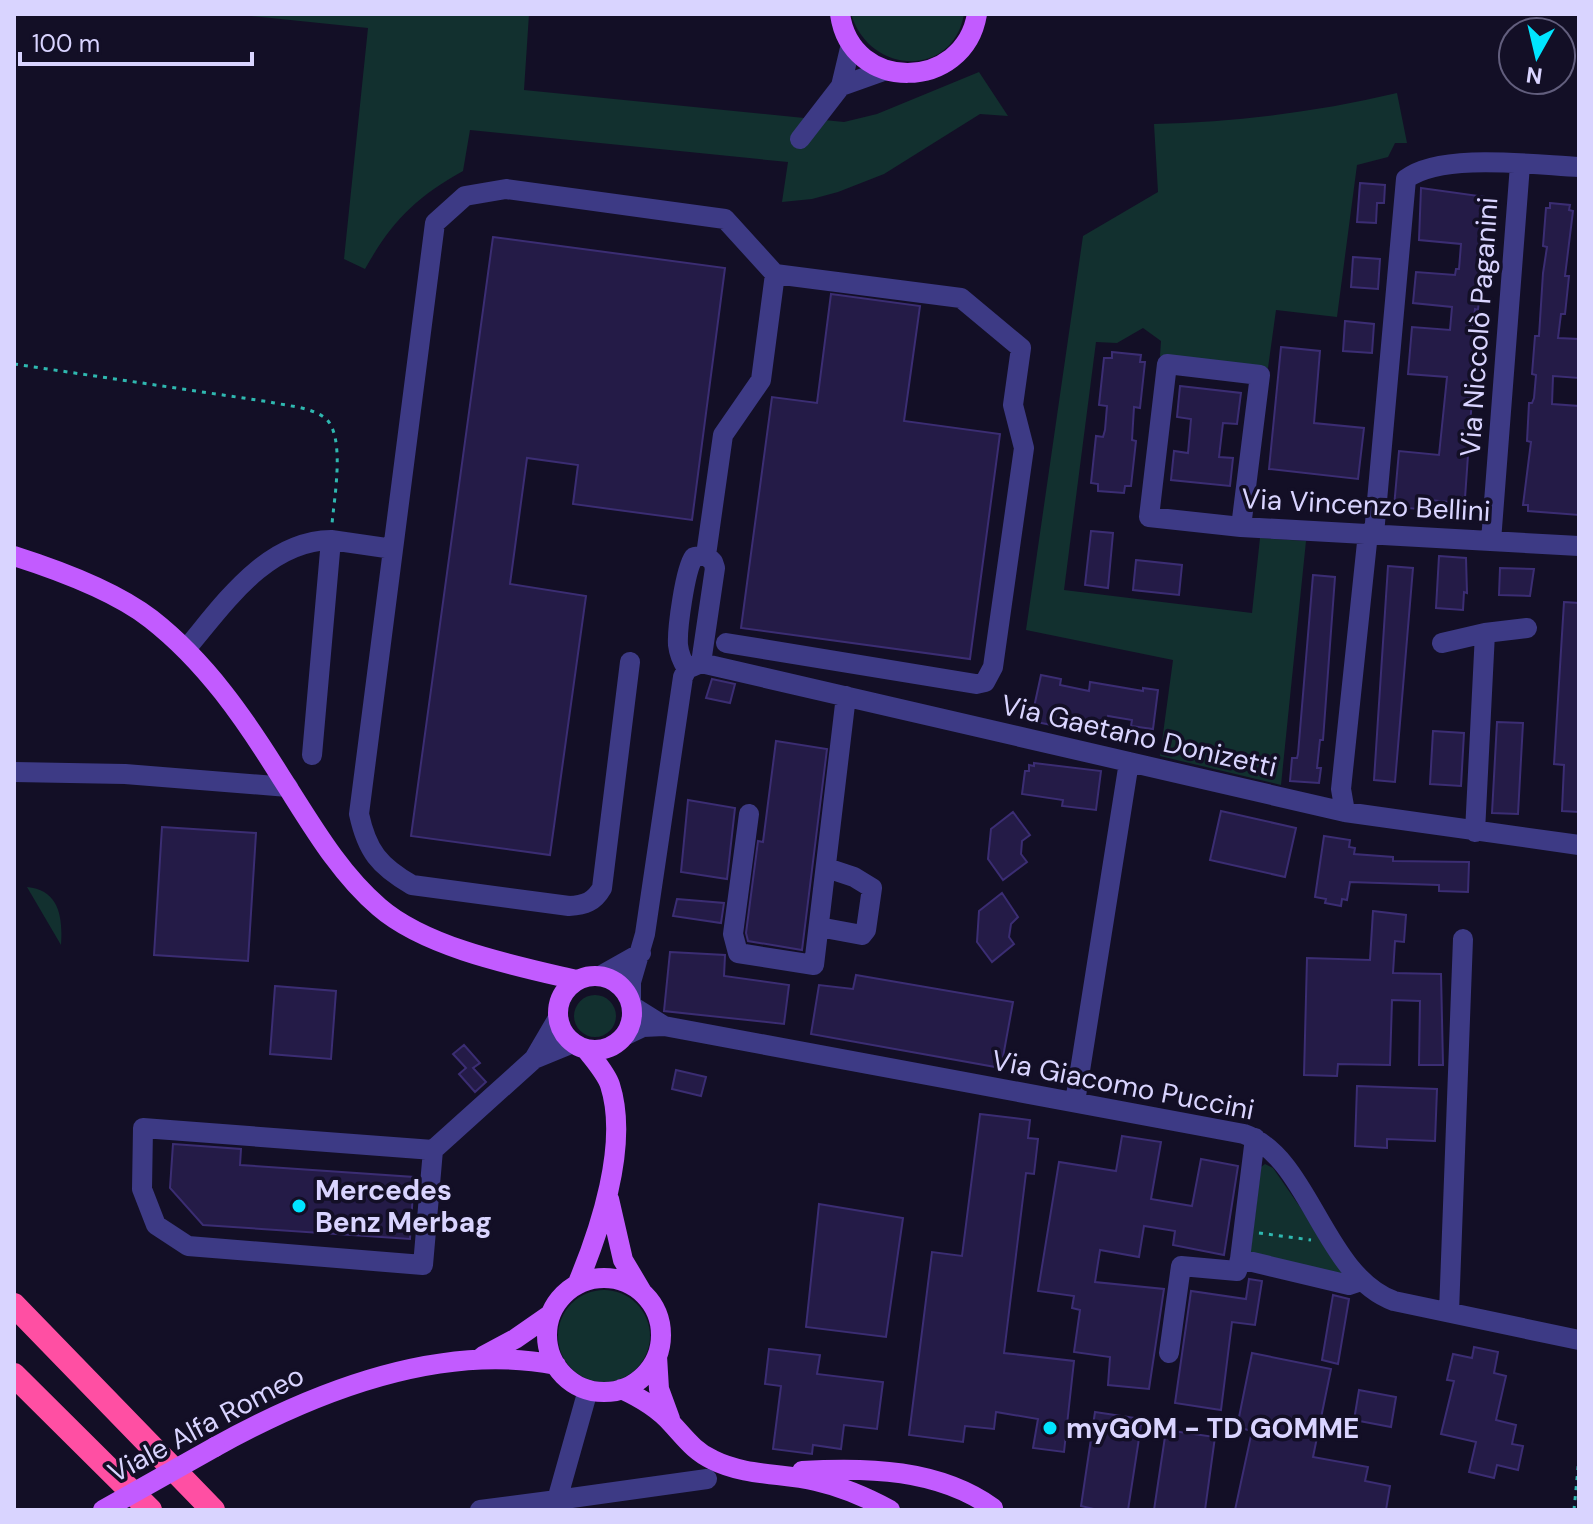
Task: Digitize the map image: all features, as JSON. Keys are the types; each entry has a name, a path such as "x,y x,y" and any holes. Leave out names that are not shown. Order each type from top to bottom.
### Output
{"highway":[{"path":"14,1305 213,1510"},
{"path":"14,1375 150,1510"}],"main road":[{"path":"836,17 851,44 866,60 886,70 908,74 930,71 949,61 965,47 975,27 977,14"},
{"path":"14,556 88,584 117,599 149,617 186,649 253,731 321,839 378,907 403,925 434,940 576,980"},
{"path":"527,968 545,985 564,1034 579,1046 609,1082"},
{"path":"558,1014 566,988 584,977 602,975 622,986 632,1003 633,1016 609,1082 615,1120 608,1195 577,1285"},
{"path":"579,1046 598,1050 623,1038"},
{"path":"608,1195 623,1260 660,1324 661,1340 657,1356 659,1389 671,1423"},
{"path":"645,1295 613,1279 594,1279 577,1285 566,1292 551,1314 547,1341 564,1376 588,1390 605,1392 621,1389 643,1376 657,1356"},
{"name":"Viale Alfa Romeo","path":"476,1360 515,1339 551,1314"},
{"name":"Viale Alfa Romeo","path":"103,1510 281,1412 333,1391 406,1371 476,1360 511,1358 556,1365"},
{"path":"621,1389 648,1402 689,1445 712,1460 742,1471 814,1480 853,1491 890,1510"},
{"path":"762,1473 826,1469 890,1471 937,1480 977,1496 990,1509"}],"street":[{"path":"800,139 841,86 851,44"},
{"path":"841,86 886,70"},
{"path":"1345,812 1341,789 1371,533 1406,179 1424,169 1464,162 1579,167"},
{"name":"Via Niccolò Paganini","path":"1491,541 1520,165"},
{"path":"630,662 602,888 596,899 569,906 412,885 390,872 374,855 364,836 359,814 435,223 465,196 506,189 725,219 775,274 961,298 1021,348 1013,405 1024,448 993,667 985,682 976,684 726,643"},
{"path":"632,1003 631,982 641,953 683,677 693,666 681,659 678,640 690,562 694,557 706,555 723,435 761,380 775,274"},
{"name":"Via Vincenzo Bellini","path":"1241,527 1260,375 1167,364 1149,517 1241,527 1579,546"},
{"path":"186,649 227,599 270,559 296,545 331,540 393,549"},
{"path":"312,755 331,540"},
{"path":"1442,643 1527,628"},
{"path":"1475,832 1485,633"},
{"path":"805,687 812,662 820,658"},
{"name":"Via Gaetano Donizetti","path":"693,666 846,696 1345,812 1579,845"},
{"path":"749,814 733,934 738,953 814,965 846,696"},
{"path":"1075,1102 1129,762"},
{"path":"14,772 125,774 288,787"},
{"path":"819,927 862,935 866,930 872,888 854,877 827,868"},
{"path":"1449,1312 1463,939"},
{"path":"602,975 641,953"},
{"name":"Via Giacomo Puccini","path":"632,1003 664,1026 1223,1129 1255,1138 1279,1159 1363,1283 1377,1294 1394,1301 1579,1340"},
{"path":"433,1150 143,1128 142,1189 156,1225 188,1246 423,1265 433,1150 534,1059 558,1014"},
{"path":"623,1038 643,1027 664,1026"},
{"path":"534,1059 579,1046"},
{"path":"1169,1353 1181,1266 1237,1271 1255,1138"},
{"path":"1240,1259 1349,1285 1363,1283"},
{"path":"557,1500 588,1390"},
{"path":"480,1510 707,1479"}],"path":[{"path":"14,364 270,402 324,417 332,426 337,452 331,540"},
{"path":"1243,1231 1315,1241 1329,1235"},
{"path":"1574,1510 1579,1458"}],"green space":[{"path":"231,14 529,14 524,90 844,122 877,114 979,72 1008,116 980,114 884,174 838,192 782,202 788,162 470,130 463,171 431,191 406,212 385,237 365,269 344,259 368,28"},
{"path":"851,14 964,14 957,35 944,50 928,58 910,61 892,58 875,49 861,34"},
{"path":"1397,93 1407,143 1395,143 1388,157 1357,165 1337,317 1276,310 1268,368 1160,356 1161,341 1143,328 1117,343 1096,342 1064,590 1252,613 1260,538 1306,541 1281,785 1160,756 1173,660 1026,630 1083,236 1158,192 1154,124 1276,115"},
{"path":"27,887 46,893 57,907 61,945"},
{"path":"595,995 610,1001 616,1016 610,1031 595,1037 580,1031 574,1016 580,1001"},
{"path":"1265,1164 1273,1168 1343,1269 1343,1274 1250,1256 1261,1167"},
{"path":"604,1290 621,1294 636,1304 646,1319 650,1336 646,1353 636,1368 621,1378 604,1382 587,1378 572,1368 562,1353 558,1336 562,1319 572,1304 587,1294"}],"building":[{"path":"1360,183 1385,185 1384,203 1377,203 1376,223 1357,222"},
{"path":"1421,188 1486,197 1485,203 1489,203 1485,241 1481,241 1478,271 1482,272 1472,334 1476,334 1468,398 1472,398 1465,498 1461,497 1460,503 1420,499 1419,509 1394,507 1399,451 1439,455 1447,377 1408,374 1412,327 1450,330 1452,307 1413,303 1416,272 1455,275 1456,269 1459,269 1461,244 1419,240"},
{"path":"1550,203 1570,205 1569,210 1573,211 1565,276 1569,276 1565,314 1561,314 1558,338 1579,339 1579,378 1553,376 1552,404 1579,406 1579,515 1528,511 1528,505 1523,505 1531,442 1527,441 1529,403 1534,398 1536,375 1532,374 1535,336 1539,336 1547,247 1543,246 1546,208 1550,208"},
{"path":"493,237 725,268 692,520 573,504 578,465 527,458 510,584 586,596 550,855 411,836"},
{"path":"1353,257 1380,259 1378,289 1351,287"},
{"path":"831,294 920,306 904,421 1000,434 970,659 741,628 772,397 817,403"},
{"path":"1345,321 1374,324 1372,353 1343,351"},
{"path":"1281,347 1320,351 1314,423 1364,428 1358,479 1269,469"},
{"path":"1112,352 1141,355 1140,362 1145,362 1140,408 1134,407 1132,440 1136,441 1131,486 1125,486 1124,493 1098,491 1098,484 1091,483 1096,436 1103,437 1105,430 1107,406 1099,405 1104,358 1112,358"},
{"path":"1180,386 1241,393 1237,424 1223,423 1219,457 1233,458 1230,486 1171,480 1174,451 1188,453 1191,419 1177,417"},
{"path":"1091,531 1113,533 1108,588 1085,585"},
{"path":"1439,556 1466,558 1467,593 1464,592 1463,610 1436,608"},
{"path":"1136,560 1182,565 1179,595 1133,590"},
{"path":"1388,566 1413,568 1395,782 1374,780"},
{"path":"1500,568 1534,569 1530,596 1499,595"},
{"path":"1313,575 1335,577 1323,740 1320,740 1317,768 1321,768 1319,783 1290,781 1292,758 1297,758 1298,754"},
{"path":"1564,602 1579,603 1579,812 1562,811 1564,765 1554,764"},
{"path":"1041,675 1061,679 1060,685 1089,691 1090,682 1143,691 1143,688 1158,690 1153,729 1131,726 1132,720 1108,716 1107,724 1064,718 1062,727 1031,721"},
{"path":"712,679 735,684 730,703 706,698"},
{"path":"1497,722 1523,723 1518,814 1492,813"},
{"path":"1433,731 1464,733 1461,786 1430,784"},
{"path":"776,741 827,749 802,950 748,941 746,933 758,841 763,842"},
{"path":"1034,763 1101,771 1096,810 1062,806 1063,800 1022,794 1025,771 1029,771 1029,765 1034,766"},
{"path":"688,800 735,808 727,879 681,872"},
{"path":"1221,811 1296,828 1285,877 1210,860"},
{"path":"1013,812 1030,835 1022,841 1021,854 1027,862 1003,880 988,859 991,829"},
{"path":"162,827 256,833 248,961 154,955"},
{"path":"1324,836 1350,840 1349,847 1355,848 1354,854 1393,857 1393,861 1469,862 1468,892 1439,891 1439,885 1350,882 1347,900 1342,899 1341,906 1325,903 1326,899 1315,897"},
{"path":"1002,893 1018,917 1011,924 1009,937 1014,944 992,962 977,942 979,911"},
{"path":"677,899 724,903 721,923 673,916"},
{"path":"1373,911 1406,915 1404,942 1395,941 1393,973 1441,974 1443,1065 1419,1065 1420,1001 1392,1000 1390,1065 1338,1064 1337,1076 1304,1075 1307,958 1370,960"},
{"path":"670,952 725,955 724,976 789,985 784,1024 664,1011"},
{"path":"856,975 1013,1002 1001,1068 811,1034 819,985 853,989"},
{"path":"275,986 336,991 331,1059 270,1054"},
{"path":"464,1045 480,1063 473,1068 486,1082 475,1092 459,1074 466,1068 453,1054"},
{"path":"676,1070 706,1077 701,1096 672,1089"},
{"path":"1357,1086 1437,1089 1435,1141 1387,1139 1387,1148 1355,1146"},
{"path":"980,1114 1030,1120 1028,1138 1038,1139 1034,1174 1026,1173 1004,1353 1074,1361 1064,1452 1033,1448 1038,1419 996,1412 994,1429 965,1426 963,1442 909,1435 932,1252 962,1256"},
{"path":"1122,1136 1161,1142 1151,1199 1192,1206 1201,1159 1238,1166 1224,1255 1173,1245 1175,1231 1144,1226 1139,1257 1100,1250 1095,1282 1164,1289 1149,1389 1108,1385 1110,1357 1074,1352 1080,1310 1072,1308 1074,1296 1038,1291 1059,1162 1116,1171"},
{"name":"Mercedes Benz Merbag","path":"173,1144 241,1149 240,1165 414,1177 410,1239 203,1225 170,1188"},
{"path":"819,1204 903,1218 886,1337 806,1327"},
{"path":"1249,1279 1262,1281 1255,1325 1232,1322 1221,1410 1175,1403 1191,1291 1246,1299"},
{"path":"1333,1295 1349,1299 1338,1364 1322,1360"},
{"path":"1474,1347 1498,1352 1494,1373 1506,1376 1496,1420 1516,1425 1512,1444 1523,1446 1518,1470 1497,1465 1494,1478 1469,1472 1476,1442 1441,1434 1454,1381 1447,1380 1453,1354 1472,1358"},
{"path":"769,1349 820,1355 817,1374 883,1382 877,1429 844,1425 841,1449 813,1445 812,1454 773,1449 781,1386 765,1384"},
{"path":"1252,1353 1331,1369 1313,1457 1368,1467 1365,1481 1390,1486 1386,1510 1235,1510 1252,1431 1237,1427"},
{"path":"1359,1390 1396,1397 1391,1427 1354,1420"},
{"path":"1095,1412 1142,1419 1128,1510 1098,1510 1081,1506"},
{"path":"1166,1430 1215,1437 1205,1510 1154,1510"}],"place":[{"name":"Mercedes Benz Merbag","path":"299,1206"},
{"name":"myGOM - TD GOMME","path":"1050,1428"}]}
